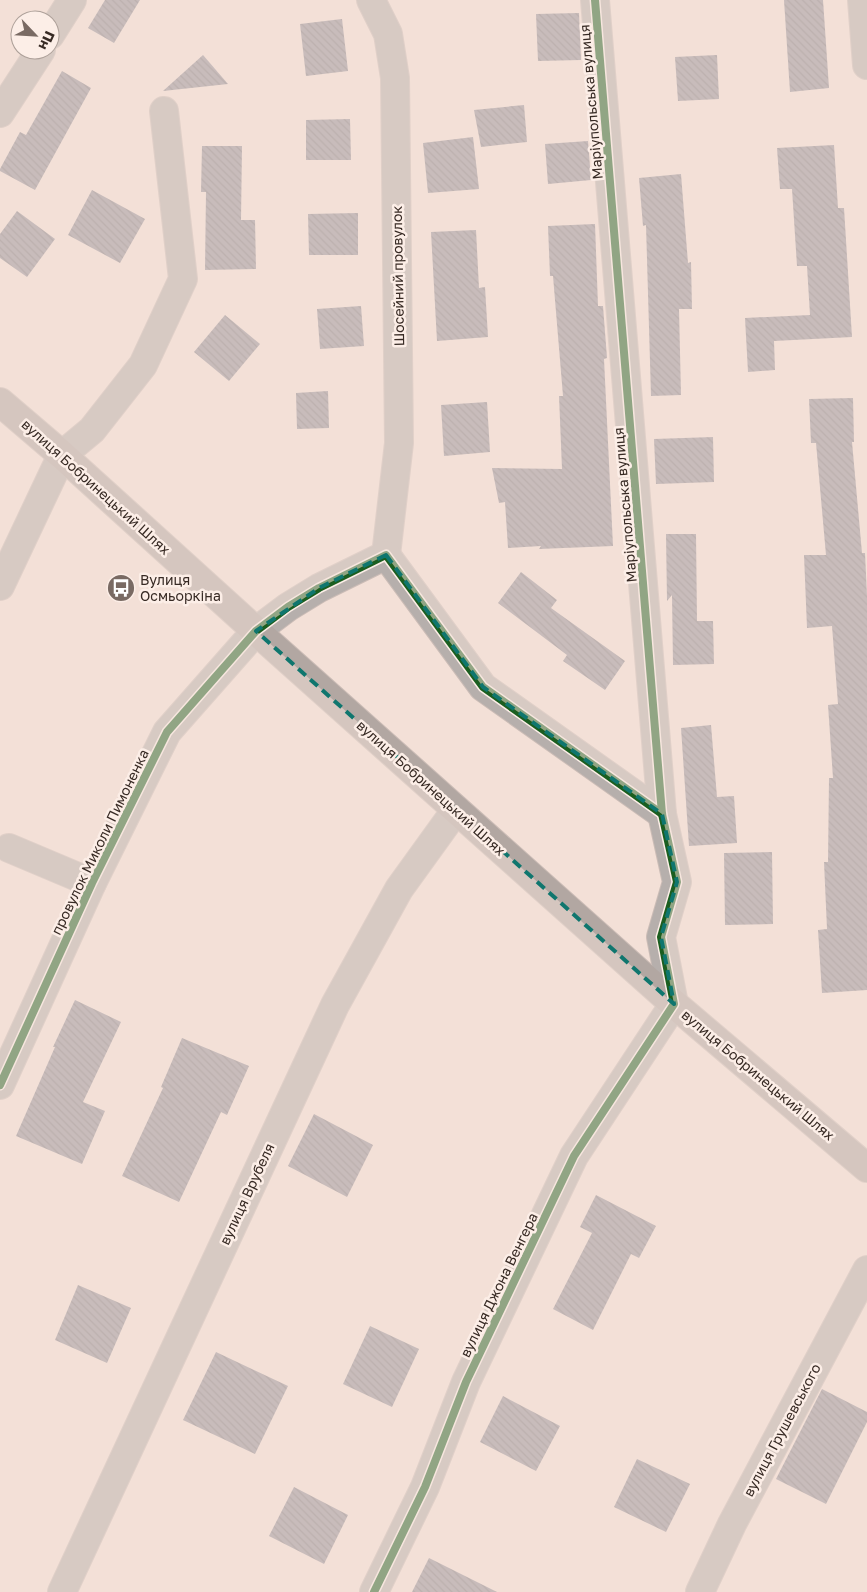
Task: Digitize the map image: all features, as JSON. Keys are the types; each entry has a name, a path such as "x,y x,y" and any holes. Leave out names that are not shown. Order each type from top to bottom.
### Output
{"main road":[{"name":"вулиця Бобринецький Шлях","path":"0,402 62,455 674,1004 867,1168"}],"street":[{"path":"60,19 72,0"},
{"name":"Шосейний провулок","path":"371,0 388,34 395,78 399,443 386,555"},
{"name":"Маріупольська вулиця","path":"594,0 662,814 678,882 660,937 674,1004"},
{"path":"862,0 867,65"},
{"path":"0,113 34,60"},
{"path":"0,586 62,455 92,430 143,365 183,278 164,111"},
{"path":"386,555 483,687 662,814"},
{"name":"провулок Миколи Пимоненка","path":"0,1085 92,883 167,732 256,631 288,607 319,588 386,555"},
{"name":"вулиця Врубеля","path":"62,1592 335,1005 399,889 456,810"},
{"path":"9,848 92,883"},
{"name":"вулиця Джона Венгера","path":"374,1592 425,1487 466,1382 574,1156 674,1004"},
{"name":"вулиця Грушевського","path":"700,1592 732,1524 867,1270"}],"highlighted area":[{"path":"386,555 483,687 662,814 677,882 661,937 674,1004 256,631 319,588"}],"building":[{"path":"105,0 140,0 114,43 88,28"},
{"path":"784,0 823,0 829,88 790,92"},
{"path":"579,13 581,60 538,61 536,14"},
{"path":"342,19 348,71 306,76 300,24"},
{"path":"203,55 228,84 163,91"},
{"path":"717,55 719,99 678,101 675,57"},
{"path":"62,71 91,88 35,190 0,171 0,169 20,132 26,135"},
{"path":"524,105 527,142 481,147 474,110"},
{"path":"350,119 351,160 306,160 306,120"},
{"path":"473,137 479,189 428,193 423,143"},
{"path":"588,141 591,180 548,184 545,144"},
{"path":"834,145 838,208 844,208 852,337 774,341 775,370 748,372 745,318 810,315 807,266 797,266 792,189 780,189 777,148"},
{"path":"202,146 242,146 241,220 255,220 256,269 205,270 206,192 201,192"},
{"path":"681,174 688,263 691,262 692,309 679,309 681,395 651,396 646,225 643,226 639,178"},
{"path":"92,190 145,219 120,263 68,235"},
{"path":"17,211 55,239 27,277 0,258 0,234"},
{"path":"358,213 358,255 309,255 308,214"},
{"path":"595,224 598,306 603,306 607,358 604,359 613,546 539,549 541,546 508,548 505,502 499,503 492,468 562,469 559,396 563,396 553,276 550,276 548,226"},
{"path":"476,230 479,288 485,287 488,337 437,341 431,232"},
{"path":"361,306 364,346 320,349 317,309"},
{"path":"225,315 260,344 229,381 194,352"},
{"path":"328,391 329,428 297,429 296,393"},
{"path":"853,398 854,442 852,442 862,553 865,553 867,596 867,990 822,993 818,930 827,929 824,862 828,862 829,778 833,778 828,705 838,704 832,626 807,628 804,555 826,555 816,443 811,443 809,399"},
{"path":"487,402 490,452 444,456 441,405"},
{"path":"713,437 714,482 656,484 654,439"},
{"path":"666,534 696,534 697,621 713,621 714,664 673,665 672,595 667,601"},
{"path":"521,572 557,600 551,608 625,661 605,690 563,661 567,655 498,603"},
{"path":"711,725 717,797 734,796 737,843 689,846 681,728"},
{"path":"772,852 773,924 725,925 724,853"},
{"path":"75,1000 121,1022 83,1102 105,1111 82,1164 16,1136"},
{"path":"182,1038 249,1066 227,1115 221,1112 179,1202 122,1176 163,1088 161,1087"},
{"path":"314,1114 373,1145 347,1197 288,1166"},
{"path":"596,1195 656,1226 639,1258 631,1254 593,1330 553,1309 592,1233 580,1227"},
{"path":"78,1285 131,1308 107,1363 55,1340"},
{"path":"370,1326 419,1349 392,1407 343,1384"},
{"path":"216,1352 288,1386 255,1454 183,1420"},
{"path":"822,1389 867,1412 867,1422 826,1504 776,1479"},
{"path":"503,1396 560,1426 536,1471 480,1442"},
{"path":"637,1459 690,1484 666,1532 614,1507"},
{"path":"294,1487 348,1515 324,1564 269,1536"},
{"path":"429,1558 497,1592 412,1592"}],"cycle path":[{"path":"374,1592 425,1487 466,1382 574,1156 674,1004 661,937 677,882 662,814 595,0"},
{"path":"0,1085 92,883 167,732 256,631 288,607 319,588 386,555 483,687 662,814"}],"place":[{"name":"Вулиця Осмьоркіна","path":"121,588"}]}
